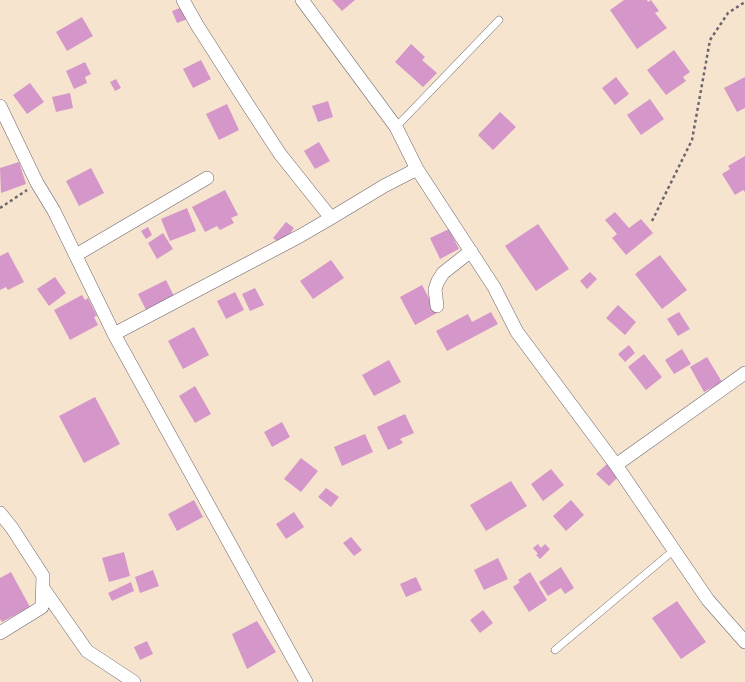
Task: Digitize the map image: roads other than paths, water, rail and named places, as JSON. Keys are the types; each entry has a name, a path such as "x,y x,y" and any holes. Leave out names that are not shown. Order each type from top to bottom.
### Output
{"street":[{"path":"183,0 280,154 331,218"},
{"path":"302,0 396,127 417,169 494,287 516,332 616,465 708,600 745,642"},
{"path":"0,106 37,183 54,211 114,334 306,682"},
{"path":"114,334 300,236 384,186 417,169"},
{"path":"76,255 207,178"},
{"path":"436,306 435,290 438,281 444,273 471,251"},
{"path":"616,465 745,374"},
{"path":"0,513 12,528 43,576 42,607 0,633"},
{"path":"43,588 87,651 134,682"}],"lane":[{"path":"396,127 499,20"},
{"path":"555,650 674,550"}]}
